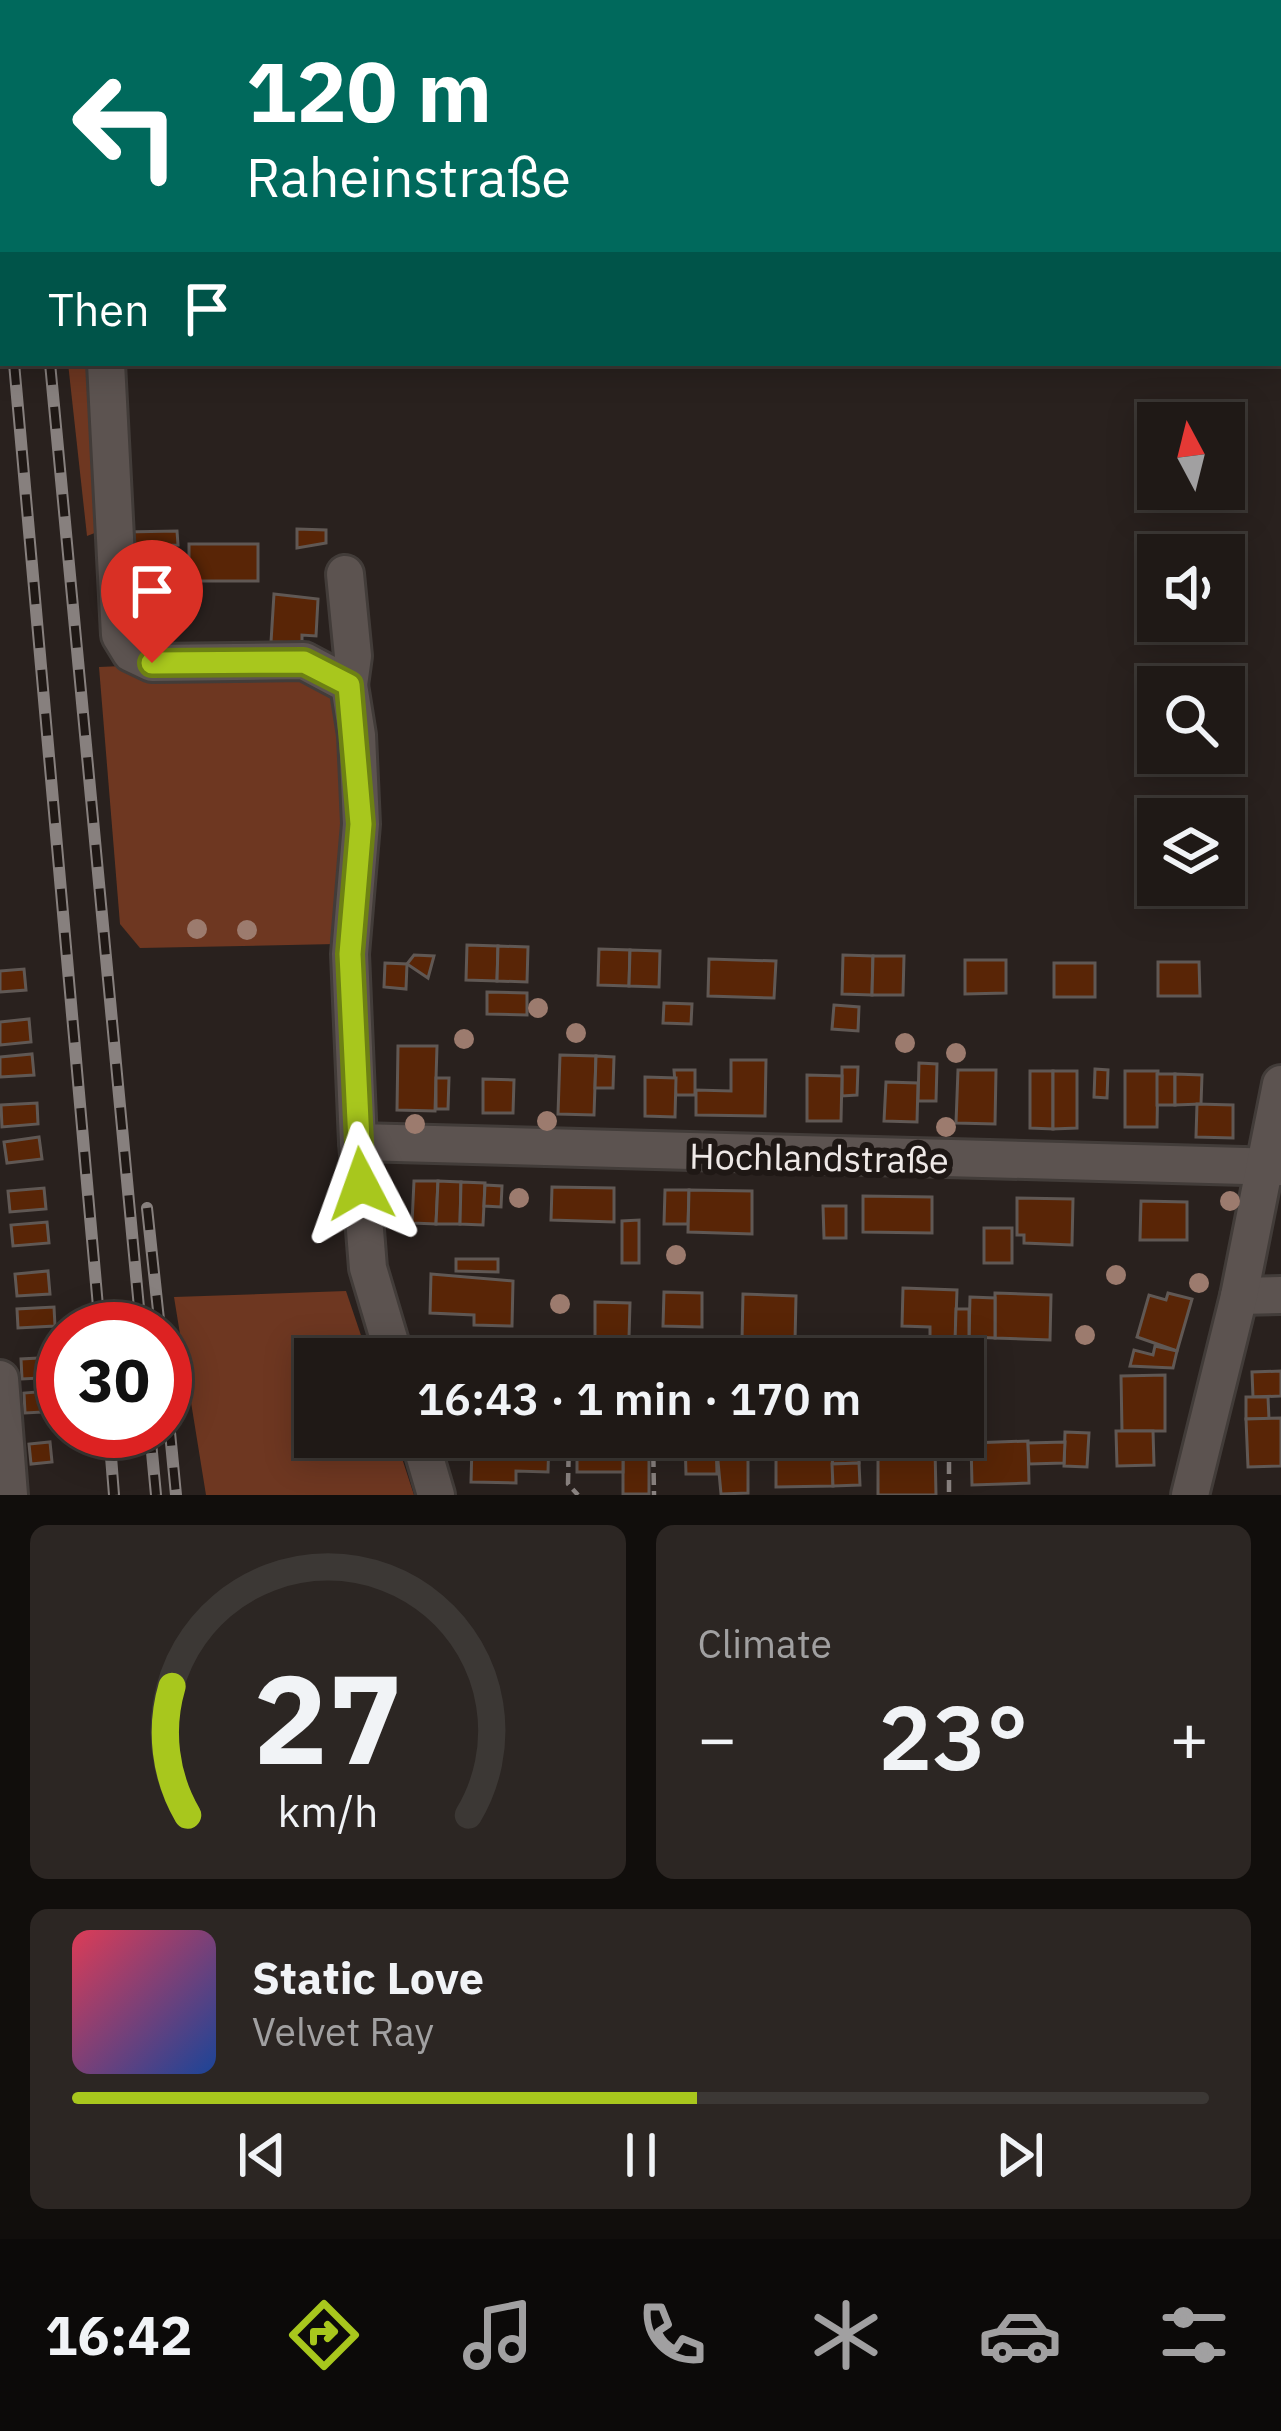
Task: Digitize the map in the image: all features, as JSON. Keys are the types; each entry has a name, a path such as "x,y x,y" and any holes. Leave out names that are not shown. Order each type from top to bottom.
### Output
{"street":[{"path":"106,366 120,634 131,653 152,663 304,662 349,685"},
{"path":"345,574 361,824 350,954 358,1142 368,1268 389,1338"},
{"path":"1190,1495 1272,1167 1281,1084"},
{"name":"Hochlandstraße","path":"358,1142 1272,1167"},
{"path":"1239,1296 1281,1294"},
{"path":"0,1379 9,1495"},
{"path":"425,1458 436,1495"}],"path":[{"path":"569,1458 568,1484 578,1495"},
{"path":"653,1458 654,1495"},
{"path":"949,1458 950,1495"}],"shaded area":[{"path":"68,366 113,366 123,522 87,536"},
{"path":"359,656 336,944 140,948 120,924 99,667"},
{"path":"346,1291 362,1338 294,1338 294,1458 402,1458 414,1495 206,1495 192,1408 192,1302 175,1302 174,1297"}],"building":[{"path":"297,529 326,530 326,543 297,548"},
{"path":"177,531 178,545 150,546 150,565 126,566 125,532"},
{"path":"189,544 258,544 258,581 189,581"},
{"path":"274,594 318,599 316,636 302,635 302,643 271,642"},
{"path":"467,945 498,946 497,981 466,980"},
{"path":"498,946 528,947 527,982 497,981"},
{"path":"599,949 630,950 629,986 598,985"},
{"path":"630,950 660,951 659,987 629,986"},
{"path":"414,955 434,956 428,978 407,964"},
{"path":"843,955 873,956 872,995 842,994"},
{"path":"873,956 904,956 903,995 872,995"},
{"path":"709,959 776,961 774,998 708,996"},
{"path":"965,960 1006,960 1006,993 965,994"},
{"path":"1158,962 1199,962 1200,996 1158,996"},
{"path":"385,963 407,964 406,989 384,987"},
{"path":"1054,963 1095,963 1095,997 1054,997"},
{"path":"24,969 26,990 0,992 0,971"},
{"path":"487,992 527,993 527,1015 487,1014"},
{"path":"664,1003 692,1004 691,1024 663,1023"},
{"path":"834,1005 859,1007 858,1031 832,1029"},
{"path":"29,1019 31,1042 0,1045 0,1022"},
{"path":"398,1046 437,1046 435,1111 397,1110"},
{"path":"32,1054 34,1075 0,1077 0,1057"},
{"path":"560,1055 596,1056 594,1115 558,1114"},
{"path":"596,1056 614,1057 613,1088 595,1088"},
{"path":"731,1060 766,1060 765,1116 696,1115 696,1090 731,1091"},
{"path":"919,1063 937,1064 936,1101 918,1101"},
{"path":"842,1067 858,1067 857,1095 842,1096"},
{"path":"1095,1069 1108,1070 1107,1098 1094,1097"},
{"path":"674,1070 695,1070 695,1095 676,1095"},
{"path":"958,1070 996,1070 995,1124 956,1123"},
{"path":"1030,1071 1053,1071 1053,1129 1030,1128"},
{"path":"1053,1071 1077,1071 1077,1128 1053,1129"},
{"path":"1125,1071 1158,1071 1157,1127 1125,1127"},
{"path":"1157,1074 1175,1074 1175,1105 1157,1105"},
{"path":"1175,1074 1202,1075 1201,1104 1175,1105"},
{"path":"807,1075 842,1076 841,1121 807,1121"},
{"path":"645,1077 676,1078 675,1117 645,1116"},
{"path":"436,1078 449,1078 448,1109 436,1109"},
{"path":"483,1079 514,1080 513,1113 483,1113"},
{"path":"886,1082 918,1083 917,1122 884,1121"},
{"path":"37,1103 38,1124 2,1127 1,1105"},
{"path":"1197,1104 1233,1105 1233,1138 1196,1137"},
{"path":"39,1137 42,1159 7,1163 4,1142"},
{"path":"414,1181 438,1181 436,1224 412,1223"},
{"path":"438,1181 461,1182 460,1224 436,1224"},
{"path":"461,1182 485,1183 483,1225 460,1224"},
{"path":"485,1185 502,1186 501,1207 484,1206"},
{"path":"552,1187 614,1188 614,1222 551,1220"},
{"path":"44,1188 46,1209 10,1212 8,1191"},
{"path":"665,1190 689,1190 688,1224 664,1224"},
{"path":"689,1190 752,1191 752,1234 688,1232"},
{"path":"863,1196 932,1197 932,1233 863,1232"},
{"path":"1017,1198 1073,1199 1072,1245 1024,1243 1024,1235 1017,1235"},
{"path":"1141,1201 1187,1202 1187,1240 1140,1240"},
{"path":"823,1206 846,1206 846,1238 824,1238"},
{"path":"639,1220 639,1263 622,1263 622,1221"},
{"path":"47,1222 49,1243 13,1246 11,1225"},
{"path":"984,1228 1012,1228 1012,1263 984,1263"},
{"path":"456,1259 498,1259 498,1272 456,1271"},
{"path":"48,1271 50,1294 17,1296 15,1274"},
{"path":"431,1274 513,1281 512,1326 474,1325 474,1315 430,1313"},
{"path":"903,1288 957,1290 955,1338 930,1338 930,1327 902,1326"},
{"path":"664,1292 702,1293 702,1327 663,1326"},
{"path":"995,1293 1051,1295 1050,1340 995,1338"},
{"path":"1168,1293 1192,1299 1177,1351 1137,1337 1149,1295 1166,1300"},
{"path":"743,1294 796,1296 795,1338 742,1338"},
{"path":"970,1297 995,1298 995,1338 969,1337"},
{"path":"595,1302 630,1303 629,1337 595,1337"},
{"path":"36,1308 36,1327 18,1328 17,1309"},
{"path":"956,1309 969,1309 969,1338 955,1338"},
{"path":"1155,1346 1177,1351 1173,1368 1130,1366 1134,1350 1153,1355"},
{"path":"36,1358 36,1378 22,1379 21,1359"},
{"path":"1281,1371 1281,1396 1253,1397 1252,1372"},
{"path":"1165,1375 1165,1431 1122,1431 1121,1376"},
{"path":"36,1392 36,1412 25,1413 24,1393"},
{"path":"1246,1397 1268,1397 1269,1419 1246,1419"},
{"path":"1281,1418 1281,1466 1248,1467 1246,1419"},
{"path":"1116,1431 1153,1431 1154,1465 1117,1466"},
{"path":"1065,1432 1089,1433 1087,1467 1064,1466"},
{"path":"1028,1441 1029,1483 972,1485 971,1458 984,1458 984,1443"},
{"path":"1065,1442 1064,1463 1029,1464 1028,1443"},
{"path":"36,1443 36,1458 52,1458 52,1462 31,1464 29,1444"},
{"path":"472,1458 548,1458 548,1472 516,1471 516,1483 471,1482"},
{"path":"577,1458 623,1458 623,1472 577,1472"},
{"path":"623,1458 649,1458 649,1494 623,1494"},
{"path":"686,1458 717,1458 717,1474 686,1474"},
{"path":"718,1458 748,1458 748,1493 721,1494"},
{"path":"776,1458 832,1458 833,1486 776,1487"},
{"path":"832,1458 859,1458 859,1463 832,1464"},
{"path":"878,1458 935,1458 936,1495 878,1495"},
{"path":"859,1463 860,1485 833,1486 832,1464"}],"railway":[{"path":"14,366 98,1302"},
{"path":"50,366 138,1302"},
{"path":"147,1208 157,1302"},
{"path":"111,1458 114,1495"},
{"path":"153,1458 156,1495"},
{"path":"172,1458 176,1495"}],"route":[{"path":"152,663 304,662 349,685 357,735 361,824 350,954 361,1184"}]}
